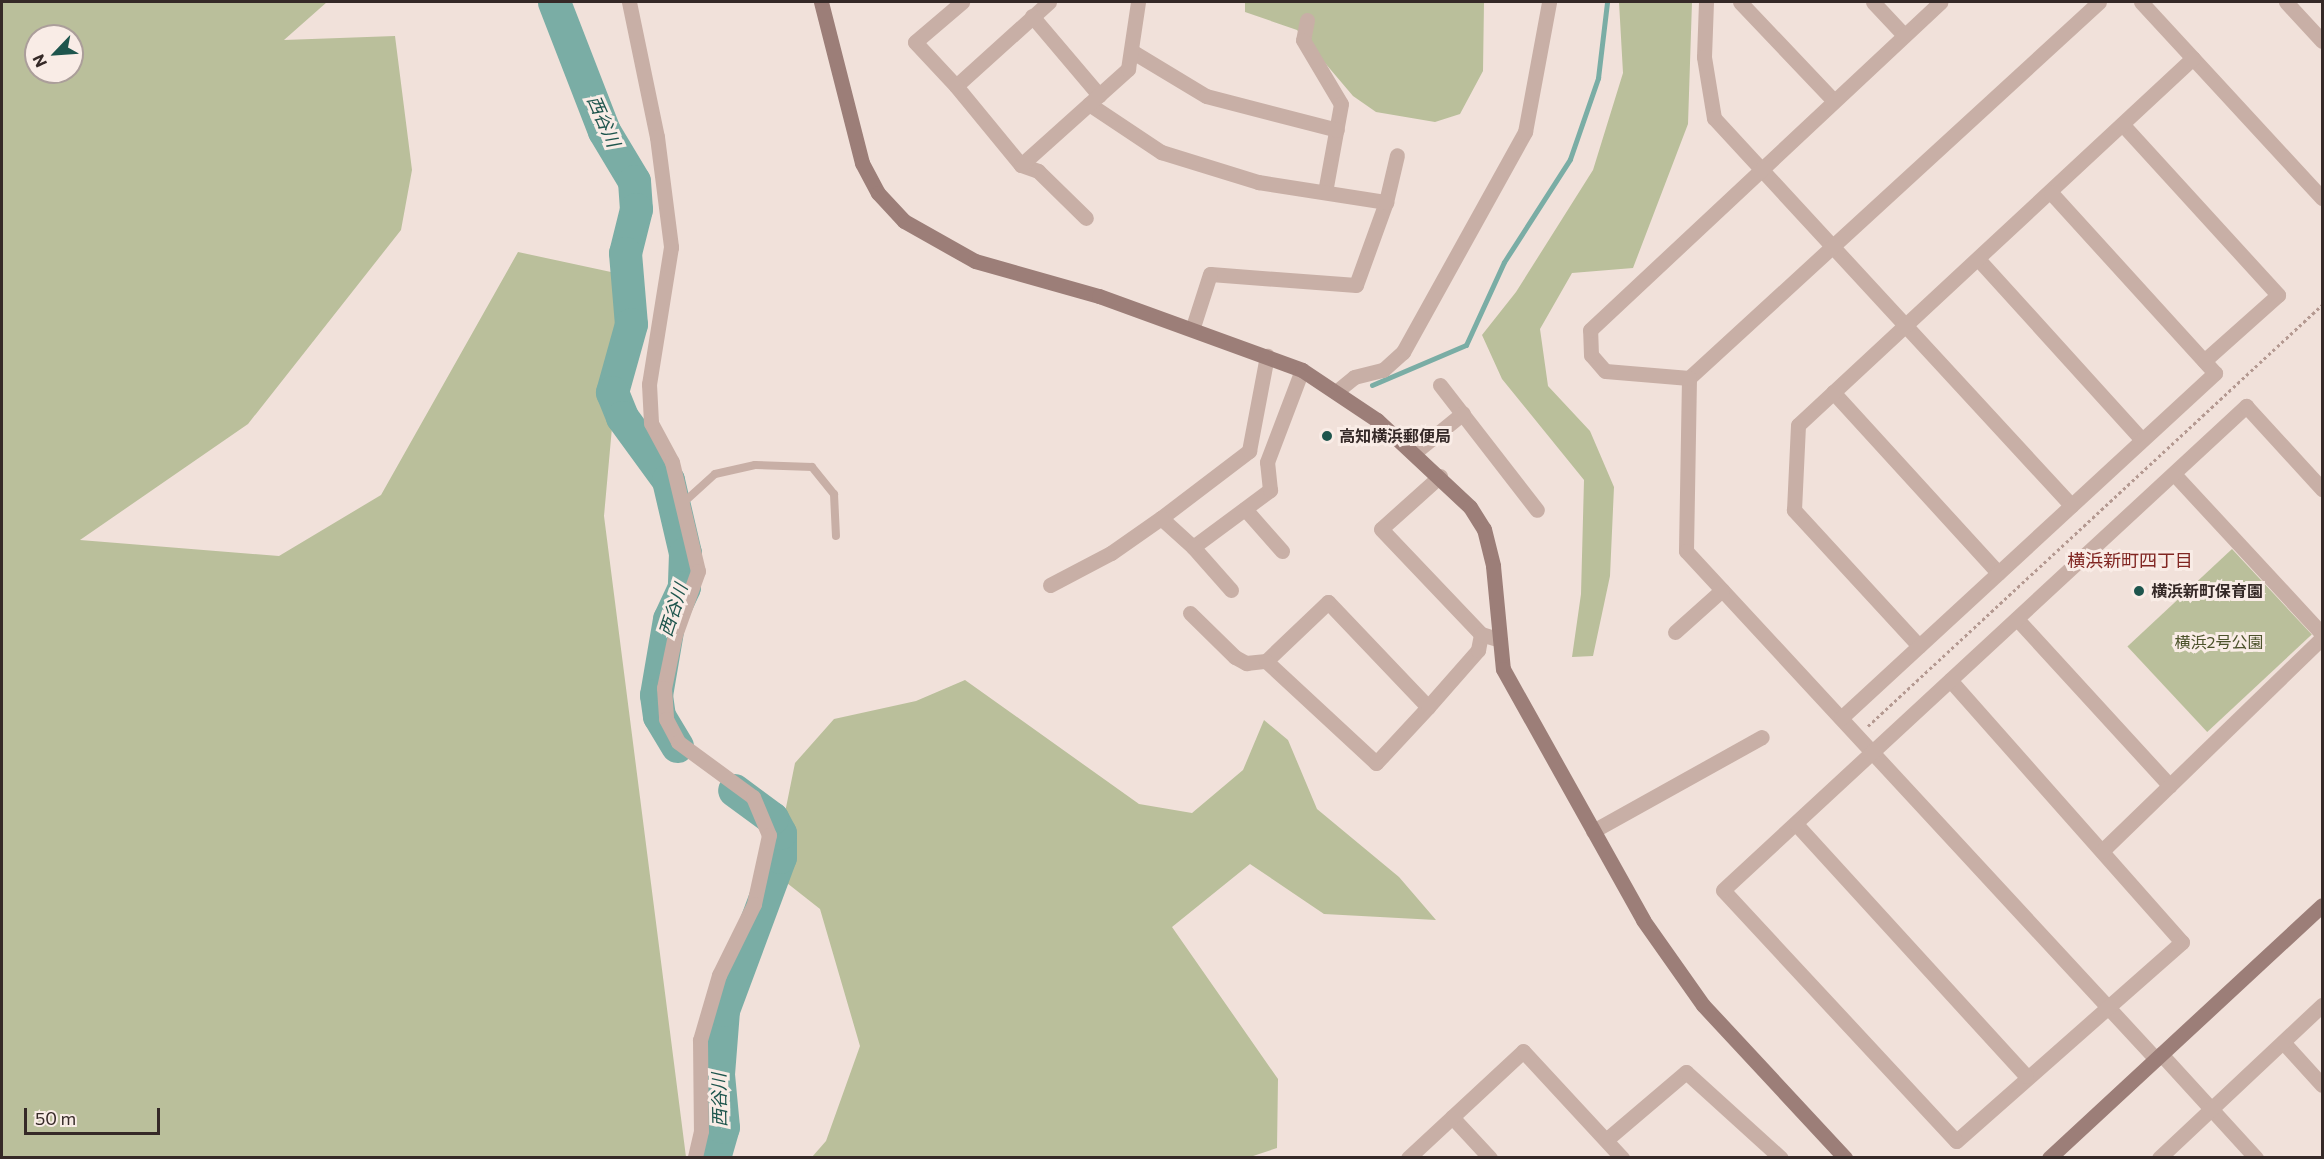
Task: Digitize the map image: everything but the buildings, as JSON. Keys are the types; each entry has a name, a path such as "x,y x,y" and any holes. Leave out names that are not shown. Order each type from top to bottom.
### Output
{"street":[{"path":"629,2 657,137 671,247 649,384 651,423 672,462 698,572 675,635 664,688 666,719 678,742 753,797 769,835 754,904 719,975 700,1040 701,1131 695,1158"},
{"path":"821,2 862,163 878,193 904,221 975,261 1193,327 1302,370 1337,391 1440,476 1484,529 1493,566 1497,639 1518,700 1643,920 1697,997 1845,1158"},
{"path":"962,2 915,42 956,86 1021,165 1038,171 1086,218"},
{"path":"956,86 1049,2"},
{"path":"1021,165 1128,69 1133,52 1138,2"},
{"path":"1337,391 1354,377 1383,369 1403,352 1525,132 1549,2"},
{"path":"1706,2 1704,57 1714,118 2071,505"},
{"path":"1740,2 1833,100"},
{"path":"1873,2 1904,35"},
{"path":"1689,378 1605,370 1588,348 1590,330 1759,168 1941,2"},
{"path":"2099,2 1689,378 1686,551 2106,1005 2211,1109 2256,1158"},
{"path":"2141,2 2322,198"},
{"path":"2286,2 2322,41"},
{"path":"1032,16 1094,99 1161,152 1258,182 1386,202"},
{"path":"1307,20 1303,40 1341,104 1325,192"},
{"path":"1133,52 1206,96 1336,130"},
{"path":"1919,646 1794,510 1798,425 2051,194 2193,58"},
{"path":"2123,125 2278,295 2204,361"},
{"path":"1193,327 1210,274 1356,285 1386,202 1397,155"},
{"path":"1841,718 2215,373 2051,194"},
{"path":"1978,259 2142,440"},
{"path":"1050,585 1111,553 1249,451 1267,356"},
{"path":"1193,547 1270,490 1267,462 1302,370"},
{"path":"1440,385 1538,510"},
{"path":"1833,392 1998,573"},
{"path":"1950,680 2182,942 2106,1005 1956,1142 1723,890 1874,755 1950,680 2246,406 2322,489"},
{"path":"1414,453 1463,413"},
{"path":"2102,851 2322,636 2174,474"},
{"path":"1440,476 1381,530 1481,634 1497,639"},
{"path":"1245,509 1282,551"},
{"path":"1161,518 1193,547 1231,590"},
{"path":"1675,632 1722,590"},
{"path":"1190,613 1235,657 1246,663 1266,661 1328,602 1428,707"},
{"path":"2017,619 2170,786"},
{"path":"1266,661 1376,763 1478,650 1481,634"},
{"path":"1593,831 1762,737"},
{"path":"1796,824 2026,1076"},
{"path":"2049,1158 2322,905"},
{"path":"2159,1158 2322,1005"},
{"path":"2283,1042 2322,1085"},
{"path":"1408,1158 1524,1051 1622,1158"},
{"path":"1606,1140 1686,1072 1781,1158"},
{"path":"1452,1117 1490,1158"}],"lane":[{"path":"683,503 715,474 755,465 812,467 834,494 836,536"}],"path":[{"path":"1857,736 2322,305"}],"green space":[{"path":"2,2 327,2 284,40 395,36 412,170 401,230 248,424 80,540 279,556 381,495 518,252 611,272 624,295 604,516 686,1157 2,1157"},
{"path":"1245,2 1484,2 1483,71 1460,114 1435,122 1376,112 1353,96 1297,30 1245,12"},
{"path":"1619,2 1692,2 1688,124 1633,268 1572,273 1540,329 1548,386 1590,431 1614,487 1610,576 1593,656 1572,657 1581,594 1584,480 1502,379 1482,335 1516,292 1593,170 1623,73"},
{"name":"横浜2号公園","path":"2232,549 2312,635 2207,732 2127,647"},
{"path":"965,680 1139,804 1192,813 1243,770 1264,720 1288,740 1317,809 1399,877 1436,920 1324,914 1250,864 1172,927 1278,1079 1277,1148 1247,1158 812,1157 826,1141 860,1046 820,909 773,872 795,763 834,719 916,701"}],"waterway":[{"name":"西谷川","path":"554,2 604,131 634,181 636,209 625,253 631,324 612,392 622,417 668,480 685,553 684,587 669,619 656,695 659,716 677,746"},
{"path":"1372,385 1466,345 1504,262 1570,159 1598,78 1607,2"},
{"name":"西谷川","path":"714,1158 723,1127 718,1074 723,1010 780,857 780,833 772,818 734,790"}],"place":[{"name":"高知横浜郵便局","path":"1327,436"},
{"name":"横浜新町保育園","path":"2139,591"}],"district":[{"name":"横浜新町四丁目","path":"2130,560"}]}
